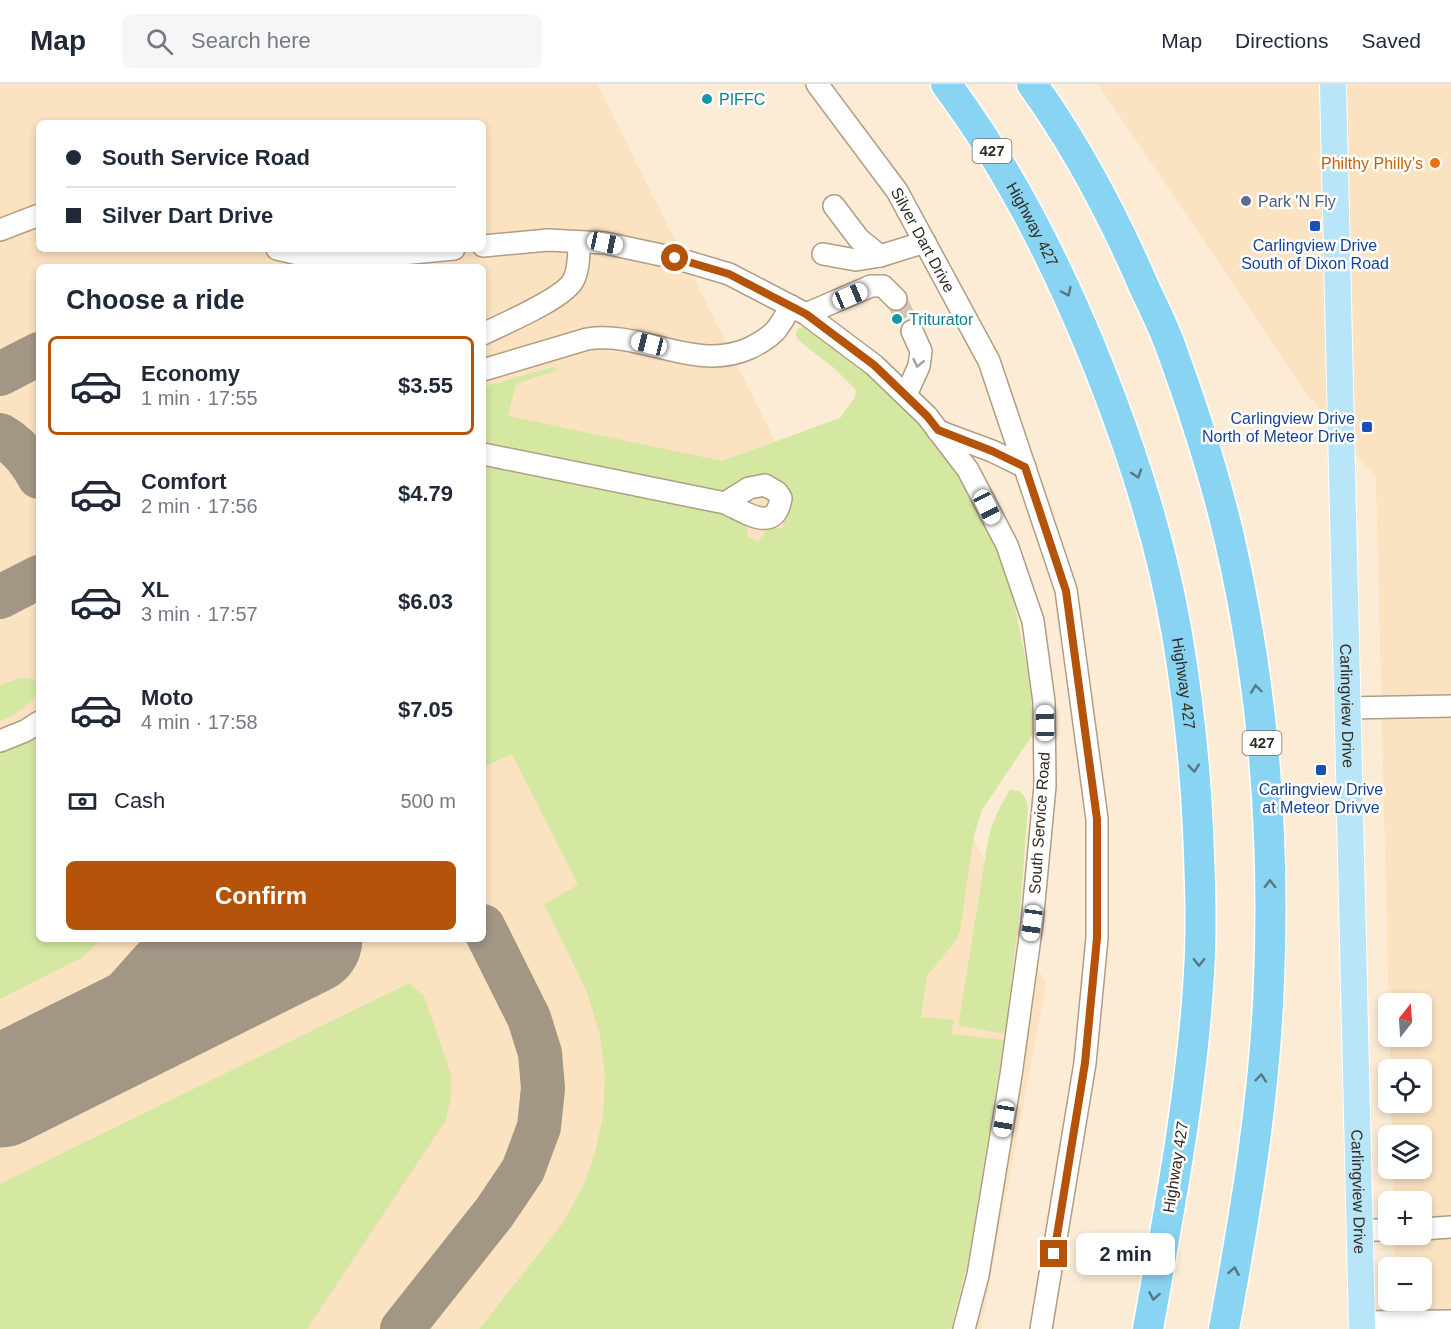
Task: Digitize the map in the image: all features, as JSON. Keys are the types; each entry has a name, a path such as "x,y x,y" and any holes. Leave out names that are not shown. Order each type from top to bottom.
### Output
{"highway":[{"name":"Highway 427","path":"946,84 1002,166 1069,296 1104,379 1135,469 1150,516 1177,631 1196,788 1200,876 1199,972 1192,1052 1177,1159 1148,1329"},
{"name":"427","path":"1032,84 1094,181 1130,252 1170,346 1203,442 1229,540 1245,618 1257,696 1268,831 1269,981 1266,1035 1252,1154 1224,1329"},
{"path":"1053,84 1094,181"}],"main road":[{"name":"Carlingview Drive","path":"1333,84 1362,1325"}],"street":[{"name":"Silver Dart Drive","path":"817,84 897,191 989,361 1066,591 1097,819 1097,938 1085,1063 1041,1329"},
{"path":"834,206 859,240 880,256"},
{"path":"0,230 36,216"},
{"name":"South Service Road","path":"486,246 548,240 605,243 675,258 729,274 798,310 874,365 927,416 968,470 1006,545 1033,621 1044,702 1045,786 1032,923 1011,1075 978,1275 964,1329"},
{"path":"486,332 568,289 575,279 579,242"},
{"path":"823,254 856,260 880,256 925,242"},
{"path":"285,252 310,262 422,252"},
{"path":"486,369 587,339 601,337 628,339 691,355 712,357 742,351 764,341 798,310 871,286 883,286 896,299"},
{"path":"906,395 919,366 921,351 912,331"},
{"name":"South Service Road","path":"938,430 992,451 1025,467"},
{"path":"968,470 968,458 971,452 979,449 992,451"},
{"path":"486,455 725,503"},
{"path":"1347,708 1451,706"},
{"path":"0,741 36,724"},
{"path":"1432,1228 1451,1227"},
{"path":"1360,1230 1378,1230"},
{"path":"1362,1325 1451,1321"}],"shaded area":[{"path":"0,84 597,84 1046,984 981,1329 0,1329"},
{"path":"1098,84 1451,84 1451,1329 1397,1329 1396,1311 1432,1311 1432,1257 1395,1257 1394,1245 1432,1245 1432,1191 1394,1191 1393,1179 1432,1179 1432,1125 1392,1125 1391,1113 1432,1113 1432,1059 1390,1059 1390,1047 1432,1047 1432,993 1388,993 1376,478 1307,394"}],"green space":[{"path":"801,327 818,332 892,393 935,443 964,484 999,555 1012,593 1031,684 1033,734 982,810 974,835 960,931 957,939 927,976 921,1017 954,1020 951,1034 1004,1040 968,1261 951,1329 479,1329 563,1223 583,1186 595,1153 603,1117 605,1076 600,1035 587,992 544,904 578,885 512,754 486,766 486,458 713,505 746,521 748,537 758,542 768,528 783,528 785,500 772,481 725,492 691,489 486,450 486,386 553,367 558,370 516,384 508,416 722,461 840,418 855,397 856,390 834,368 798,340 797,330"},
{"path":"20,678 31,678 36,680 36,692 25,707 0,721 0,685"},
{"path":"36,736 36,942 99,942 83,957 0,999 0,752"},
{"path":"1010,790 1019,791 1025,797 1028,807 1021,899 1005,1034 960,1026 959,1022 988,840 997,814"},
{"path":"409,983 424,996 451,1074 451,1096 446,1120 307,1329 0,1329 0,1184"}],"taxiway":[{"path":"0,374 36,356"},
{"path":"0,435 22,453 36,472"},
{"path":"0,597 36,579"},
{"path":"402,1329 494,1213 523,1170 539,1127 543,1088 540,1053 529,1018 486,932"},
{"path":"64,1060 153,960 162,951 178,942"},
{"path":"168,1008 205,978 220,957 226,942"}],"runway":[{"path":"0,1092 301,942"}],"tunnel":[{"path":"896,299 912,331"}],"place":[{"name":"PIFFC","path":"707,99"},
{"name":"Philthy Philly’s","path":"1435,163"},
{"name":"Park 'N Fly","path":"1246,201"},
{"name":"Carlingview Drive South of Dixon Road","path":"1315,226"},
{"name":"Triturator","path":"897,319"},
{"name":"Carlingview Drive North of Meteor Drive","path":"1367,427"},
{"name":"Carlingview Drive at Meteor Drivve","path":"1321,770"}],"route":[{"path":"675,258 729,274 806,314 874,365 927,416 938,430 992,451 1025,467 1066,591 1097,819 1097,938 1085,1063 1054,1254"}]}
